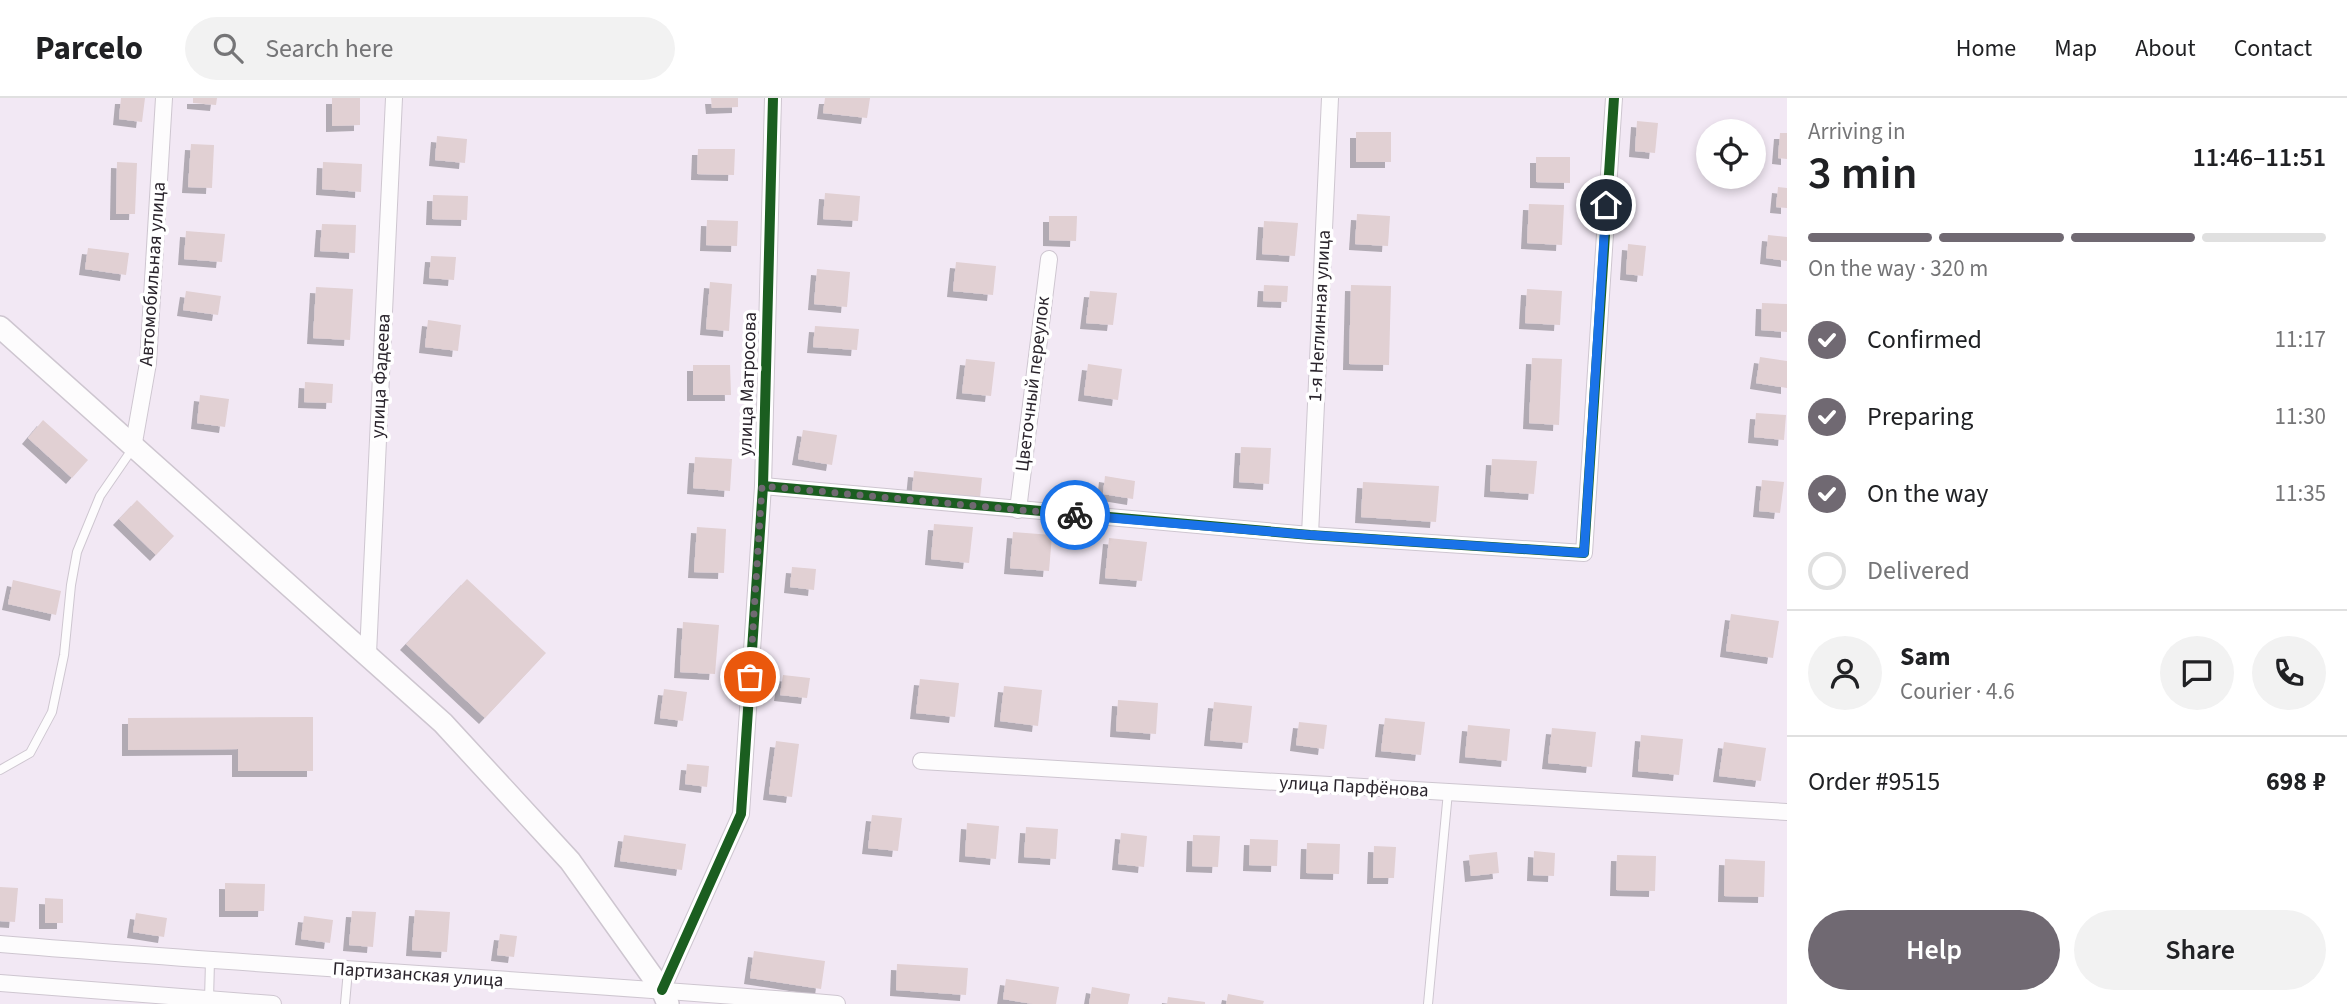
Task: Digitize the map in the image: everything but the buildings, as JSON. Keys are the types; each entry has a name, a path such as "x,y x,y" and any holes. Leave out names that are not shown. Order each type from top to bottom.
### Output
{"main road":[{"path":"0,327 443,723 570,861 665,997"}],"street":[{"name":"Автомобильная улица","path":"134,448 148,363 164,98"},
{"name":"улица Фадеева","path":"368,654 394,98"},
{"name":"улица Матросова","path":"665,997 741,814 762,486 773,98"},
{"name":"1-я Неглинная улица","path":"1310,535 1331,98"},
{"path":"762,486 1310,535 1584,553 1614,98"},
{"name":"Цветочный переулок","path":"1018,510 1049,259"},
{"name":"улица Парфёнова","path":"921,761 1787,812"},
{"name":"Партизанская улица","path":"0,944 665,997 836,1004"},
{"path":"0,983 209,1002 273,1004"}],"lane":[{"path":"0,771 30,753 52,712 64,654 77,552 100,496 134,448"},
{"path":"1428,1004 1447,792"},
{"path":"209,1002 210,961"},
{"path":"345,1004 348,970"}],"cycle path":[{"path":"662,990 741,814 763,486 773,98"},
{"path":"763,486 1310,535 1584,553 1614,98"}],"way so far":[{"path":"750,677 762,486 1075,515"}],"route":[{"path":"1075,515 1310,535 1584,553 1606,205"}]}
